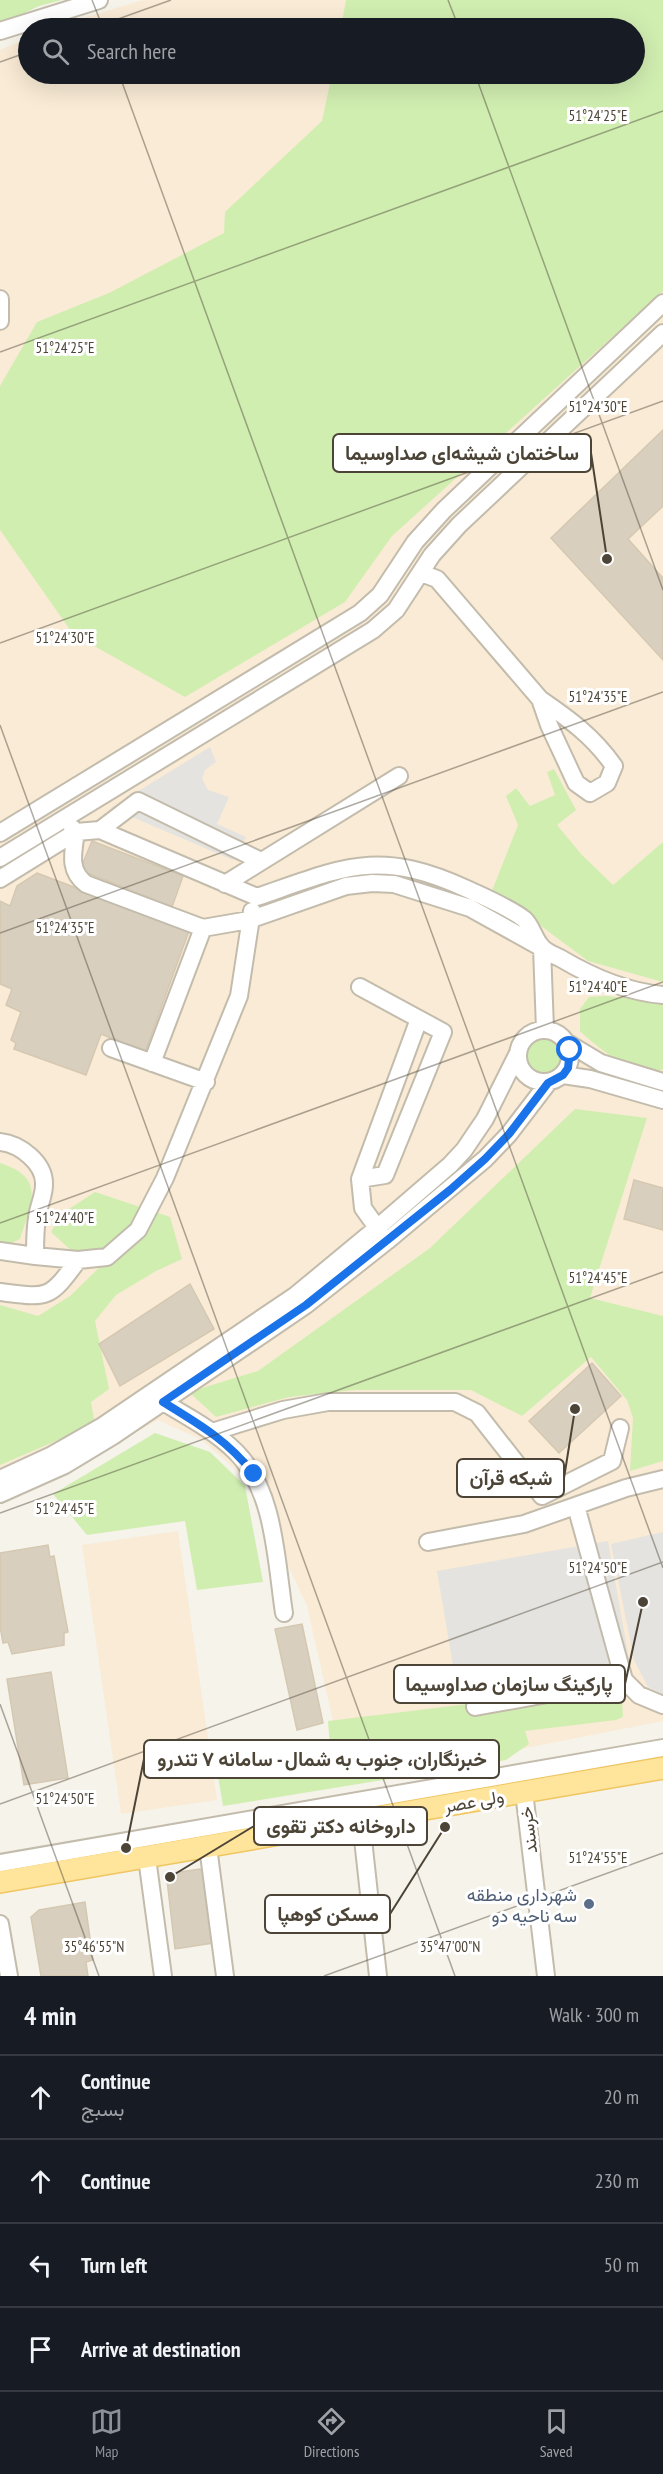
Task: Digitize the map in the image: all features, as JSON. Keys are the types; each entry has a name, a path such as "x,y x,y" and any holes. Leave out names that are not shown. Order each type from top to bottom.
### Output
{"main road":[{"name":"ولی عصر","path":"0,1882 663,1768"}],"street":[{"path":"42,18 99,0"},
{"path":"0,31 18,25"},
{"path":"0,299 0,321"},
{"path":"0,833 360,613 380,595 415,542 444,510 663,303"},
{"path":"0,858 373,630 396,610 432,555 459,525 663,333"},
{"path":"516,442 529,459"},
{"path":"401,566 420,576 437,579 540,699 571,720 598,744 614,766 607,783 590,793 576,783 549,725 540,699"},
{"path":"225,884 399,776"},
{"path":"54,801 76,832 72,860 78,878 86,884 203,928 249,920 318,894 345,886 372,883 474,901 525,920 542,948 593,977 638,991 663,995"},
{"path":"100,830 138,801 261,861"},
{"path":"0,879 76,832 100,830 257,897 328,873 371,864 393,864 437,875 474,901"},
{"path":"0,1251 78,1260 107,1257 138,1230 165,1178 206,1082 239,996 247,952 249,920 257,897"},
{"path":"152,1063 203,928"},
{"path":"542,948 545,1029"},
{"path":"360,987 443,1032 385,1176 360,1179"},
{"path":"382,1235 363,1208 360,1179 419,1019"},
{"path":"382,1235 464,1150 485,1119 523,1039 537,1030 545,1029 561,1036 566,1042 601,1063 662,1081"},
{"path":"563,1075 570,1059 566,1042"},
{"path":"111,1048 206,1082"},
{"path":"517,1055 518,1063 526,1076 532,1080 548,1083"},
{"path":"0,1494 65,1465 114,1436 160,1396 485,1159 509,1134 548,1083 563,1075 590,1079 663,1100"},
{"path":"0,1142 17,1147 28,1155 42,1174 44,1185 37,1218 35,1256"},
{"path":"0,1292 39,1297 59,1287 78,1260"},
{"path":"160,1396 237,1452 254,1474 267,1505 284,1613"},
{"path":"0,1479 160,1396"},
{"path":"212,1432 283,1410 328,1402 455,1402 477,1413 542,1496 612,1461 621,1428"},
{"path":"428,1542 524,1524 663,1479"},
{"path":"576,1506 624,1680 639,1695 663,1705"},
{"path":"475,1707 624,1680"},
{"path":"0,1863 663,1748"},
{"name":"خرسند","path":"524,1792 546,1976"},
{"path":"361,1821 378,1976"},
{"path":"208,1847 225,1976"},
{"path":"147,1857 163,1976"},
{"path":"0,1924 9,1976"}],"shaded area":[{"path":"143,0 663,0 663,1721 347,1783 307,1606 256,1497 237,1471 202,1440 158,1420 34,1489 0,1500 0,50 18,42 18,84 645,84 645,18 83,18"},
{"path":"210,747 216,762 205,770 202,779 208,790 229,797 217,824 246,837 233,860 111,808"},
{"path":"178,1531 217,1800 121,1814 82,1545"},
{"path":"663,1532 663,1695 648,1687 634,1660 611,1544"},
{"path":"608,1541 630,1665 458,1695 437,1571"}],"green space":[{"path":"0,0 62,0 39,6 0,25"},
{"path":"346,0 663,0 663,291 392,536 345,602 185,697 73,634 0,530 0,386 37,322 109,293 224,233 225,212 322,121 330,84 645,84 645,18 343,18"},
{"path":"554,769 576,810 557,825 581,854 613,885 663,842 663,982 588,961 521,911 490,896 518,825 506,796 516,788 530,806 555,795 547,772"},
{"path":"606,996 663,1002 663,1069 641,1070 630,1066 607,1053 580,1031 580,1009 589,997"},
{"path":"544,1035 559,1041 565,1056 559,1071 544,1077 529,1071 523,1056 529,1041"},
{"path":"575,1109 647,1118 590,1298 663,1316 663,1461 630,1471 633,1418 627,1400 591,1357 522,1416 471,1390 354,1390 289,1397 216,1417 189,1392 258,1371 430,1248"},
{"path":"0,1163 15,1169 24,1176 30,1184 32,1193 20,1239 7,1245 0,1244"},
{"path":"95,1192 170,1217 182,1259 156,1271 116,1295 95,1321 109,1389 91,1402 95,1424 0,1465 0,1305 38,1316 70,1296 102,1265 75,1254 51,1232 63,1213"},
{"path":"155,1433 210,1452 245,1486 263,1582 197,1590 185,1521 87,1535 53,1494"},
{"path":"616,1686 622,1701 623,1717 616,1720 525,1731 529,1744 506,1760 223,1806 217,1770 330,1747 328,1721"}],"building":[{"path":"663,430 663,506 628,539 663,578 663,660 551,538"},
{"path":"92,841 183,876 172,907 80,870"},
{"path":"37,873 189,931 145,1052 101,1034 86,1075 14,1049 16,1043 11,1040 21,1012 6,1005 12,989 0,984 0,901 10,906 17,886"},
{"path":"634,1180 663,1188 663,1230 624,1219"},
{"path":"190,1284 214,1329 120,1386 99,1344"},
{"path":"592,1363 621,1396 559,1453 529,1421"},
{"path":"48,1545 50,1557 54,1556 68,1632 64,1633 64,1645 12,1654 8,1642 3,1643 0,1626 0,1553"},
{"path":"302,1624 323,1723 297,1730 275,1629"},
{"path":"51,1672 68,1778 24,1785 7,1679"},
{"path":"200,1869 204,1872 213,1943 175,1949 167,1880 173,1873"},
{"path":"85,1902 93,1960 86,1962 88,1976 41,1976 31,1917 39,1910"}],"place":[{"name":"ساختمان شیشه‌ای صداوسیما","path":"607,559"},
{"name":"شبکه قرآن","path":"575,1409"},
{"name":"پارکینگ سازمان صداوسیما","path":"643,1602"},
{"name":"مسکن کوهپا","path":"445,1827"},
{"name":"خبرنگاران، جنوب به شمال - سامانه ۷ تندرو","path":"126,1848"},
{"name":"داروخانه دکتر تقوی","path":"170,1877"},
{"name":"شهرداری منطقه سه ناحیه دو","path":"589,1904"}],"route":[{"path":"254,1474 237,1452 212,1432 163,1402 306,1305 450,1190 509,1134 548,1083 563,1075 568,1068 570,1050"}]}
